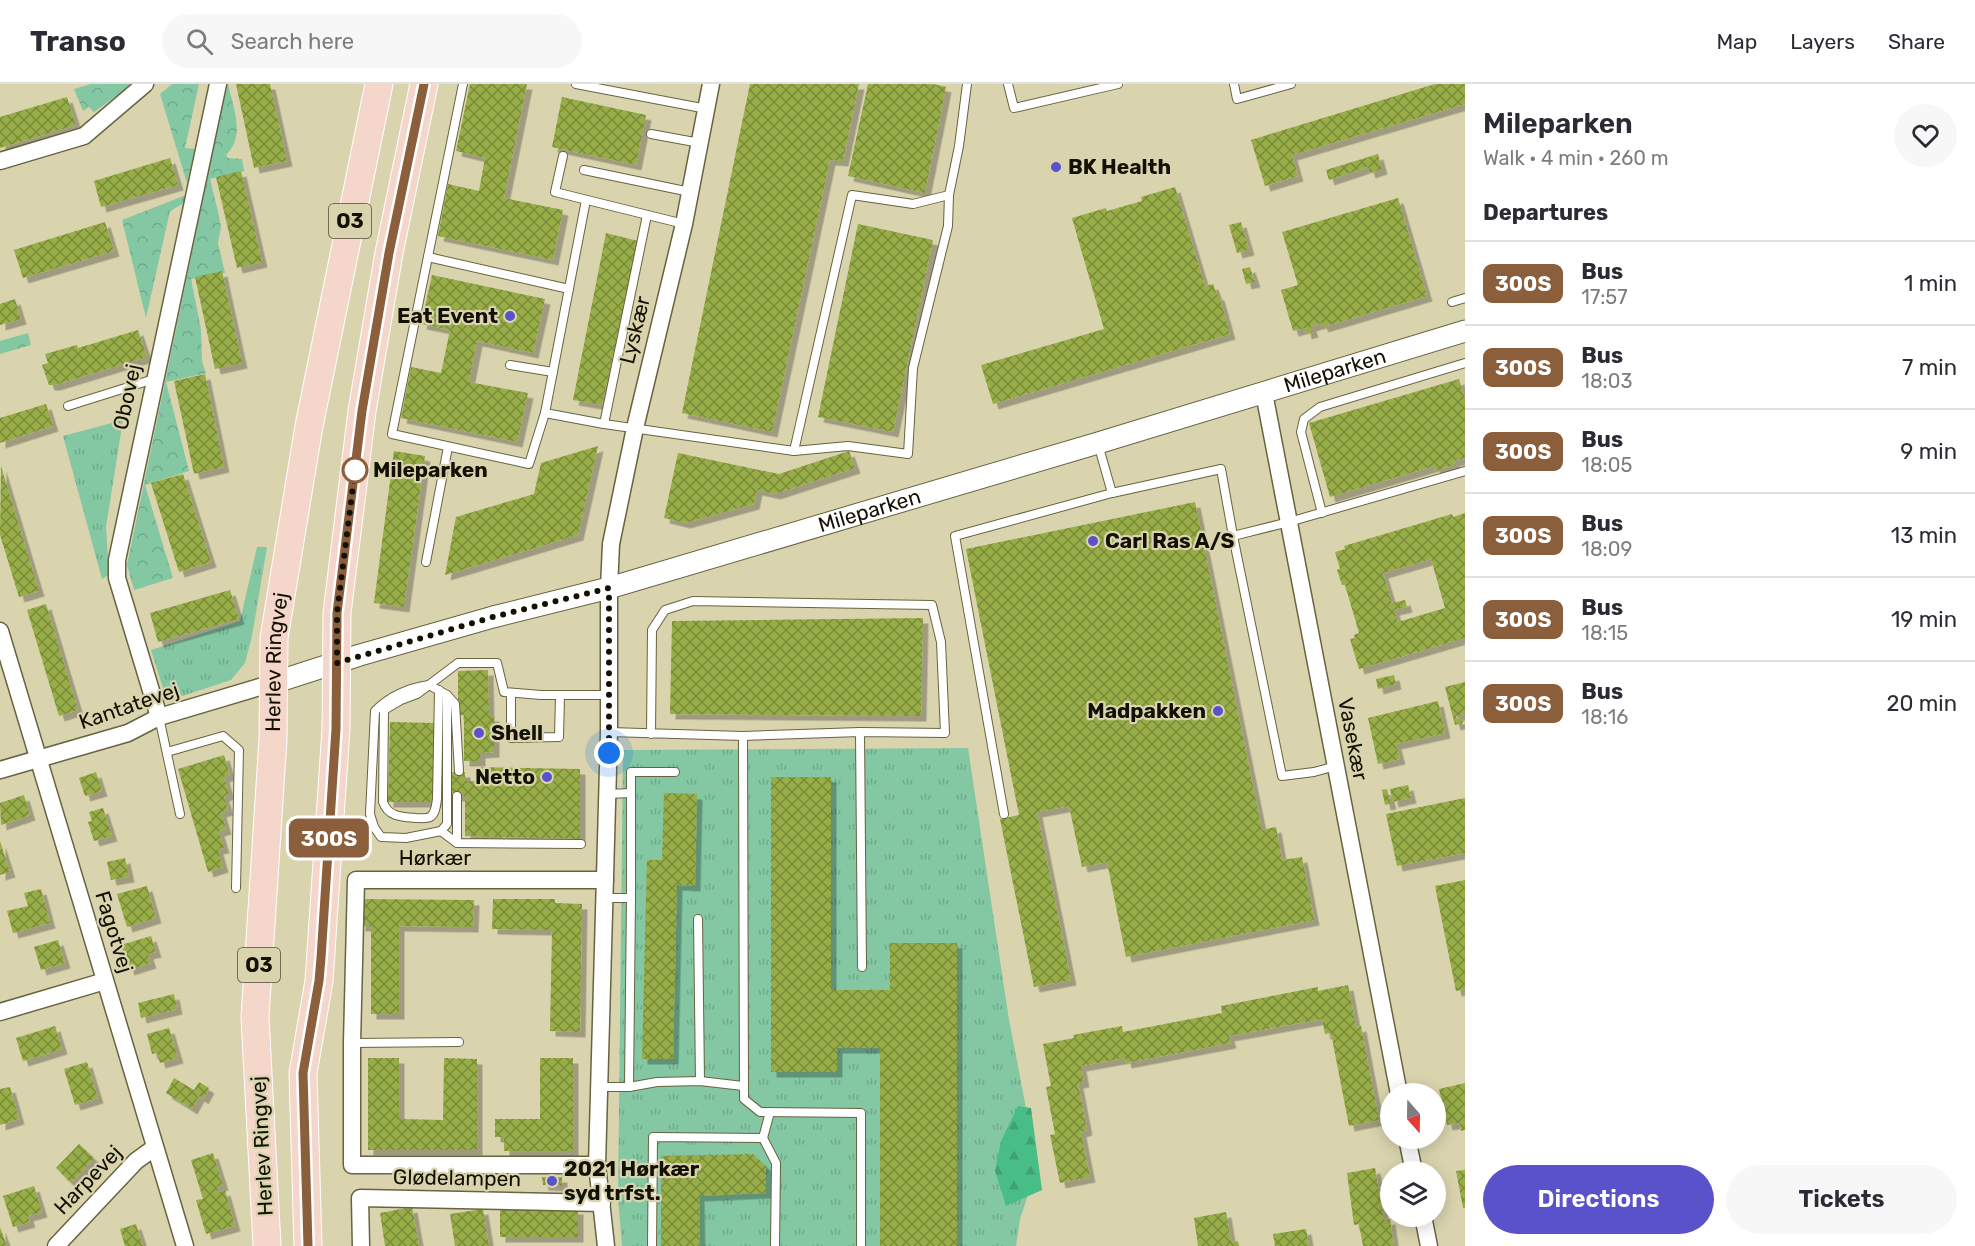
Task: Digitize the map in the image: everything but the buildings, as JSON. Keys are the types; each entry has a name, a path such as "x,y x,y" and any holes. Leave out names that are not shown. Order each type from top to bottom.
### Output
{"main road":[{"name":"Herlev Ringvej","path":"267,1246 255,1017 273,739 274,638 309,426 379,85"},
{"name":"Herlev Ringvej","path":"308,1246 303,1073 319,981 336,735 337,613 362,411 389,253 423,89"}],"street":[{"path":"0,161 84,136 145,84"},
{"name":"Obovej","path":"159,717 117,578 117,560 218,84"},
{"name":"Lyskær","path":"609,588 611,544 635,428 684,224 711,84"},
{"name":"Mileparken","path":"273,684 493,617 609,588 1463,335"},
{"name":"Vasekær","path":"1264,393 1397,1083"},
{"path":"606,1246 597,1165 608,794 609,588"},
{"name":"Fagotvej","path":"0,631 185,1246"},
{"name":"Kantatevej","path":"0,771 128,733 159,717 273,684"},
{"name":"Hørkær","path":"597,1165 352,1165 356,880 605,880"},
{"path":"0,1012 105,981"},
{"name":"Harpevej","path":"56,1246 136,1161 154,1148"},
{"name":"Glødelampen","path":"361,1246 360,1198 602,1203"},
{"path":"1426,1227 1430,1246"}],"lane":[{"path":"463,84 392,434 529,464 545,413 586,200"},
{"path":"576,84 706,109"},
{"path":"545,413 604,424 794,451 848,446 908,454 913,368 948,226 949,195 959,146 967,84"},
{"path":"1008,84 1014,108 1118,84"},
{"path":"1234,84 1238,99 1291,84"},
{"path":"651,134 700,143"},
{"path":"563,156 555,192 684,224"},
{"path":"584,170 690,192"},
{"path":"794,451 852,195 913,204 949,195"},
{"path":"604,424 646,214"},
{"path":"428,257 569,289"},
{"path":"1452,302 1465,298"},
{"path":"1322,513 1301,432 1305,418 1320,407 1465,363"},
{"path":"510,365 553,372"},
{"path":"68,406 154,380"},
{"path":"1098,443 1112,493"},
{"path":"426,562 448,447"},
{"path":"1004,814 955,536 1112,493 1221,469 1282,776 1314,772 1336,766"},
{"path":"1233,536 1322,513 1465,471"},
{"path":"609,732 651,734 743,736 860,732 945,733 941,642 932,605 693,601 665,610 652,630 651,734"},
{"path":"443,693 435,810 427,818 397,816 388,811 383,802 384,710 417,694 458,663 497,663 504,692 560,696 609,695"},
{"path":"443,693 447,824 441,831 406,838 381,837 374,827 370,814 375,711 387,699 415,687 429,685 443,693 455,704 459,771"},
{"path":"511,693 511,738 559,737 560,696"},
{"path":"159,717 180,814"},
{"path":"860,732 862,967"},
{"path":"167,752 223,736 240,750 236,888"},
{"path":"743,736 744,1099 760,1112 861,1113 861,1246"},
{"path":"628,1087 631,772 675,772"},
{"path":"608,794 631,794"},
{"path":"457,796 457,843"},
{"path":"441,831 457,843 581,844"},
{"path":"605,898 631,898"},
{"path":"698,919 700,1081"},
{"path":"352,1043 459,1042"},
{"path":"600,1087 700,1081 743,1086"},
{"path":"770,1112 763,1138 776,1163 775,1246"},
{"path":"652,1246 653,1137 763,1138"}],"green space":[{"path":"91,84 133,84 94,112 89,107 83,111 74,89"},
{"path":"172,84 199,84 185,148 195,149 187,183 160,94"},
{"path":"227,84 235,112 237,130 232,147 226,155 228,158 242,159 244,171 210,179 221,227 218,243 225,273 191,279 201,329 202,361 206,373 166,382 189,471 145,485 173,578 134,590 127,565"},
{"path":"186,195 184,203 170,211 146,318 122,220"},
{"path":"28,333 31,345 0,354 0,341"},
{"path":"123,420 106,527 109,575 102,579 63,436"},
{"path":"257,547 267,547 252,636 245,663 231,680 167,701 151,650 240,621"},
{"path":"968,748 1009,1020 1042,1190 1028,1195 1020,1219 1016,1246 622,1246 618,1198 623,750"},
{"path":"1018,1106 1031,1108 1042,1190 1006,1206 995,1171 1001,1141"}],"bus line":[{"name":"300S","path":"308,1246 303,1073 321,958 336,729 337,613 362,411 389,253 424,84"}],"place":[{"name":"BK Health","path":"1056,167"},
{"name":"Eat Event","path":"510,316"},
{"name":"Mileparken","path":"355,470"},
{"name":"Carl Ras A/S","path":"1093,541"},
{"name":"Madpakken","path":"1218,711"},
{"name":"Shell","path":"479,733"},
{"name":"Netto","path":"547,777"},
{"name":"2021 Hørkær syd trfst.","path":"552,1181"}],"route":[{"path":"355,470 337,613 337,663 493,617 609,588 609,753"}]}
